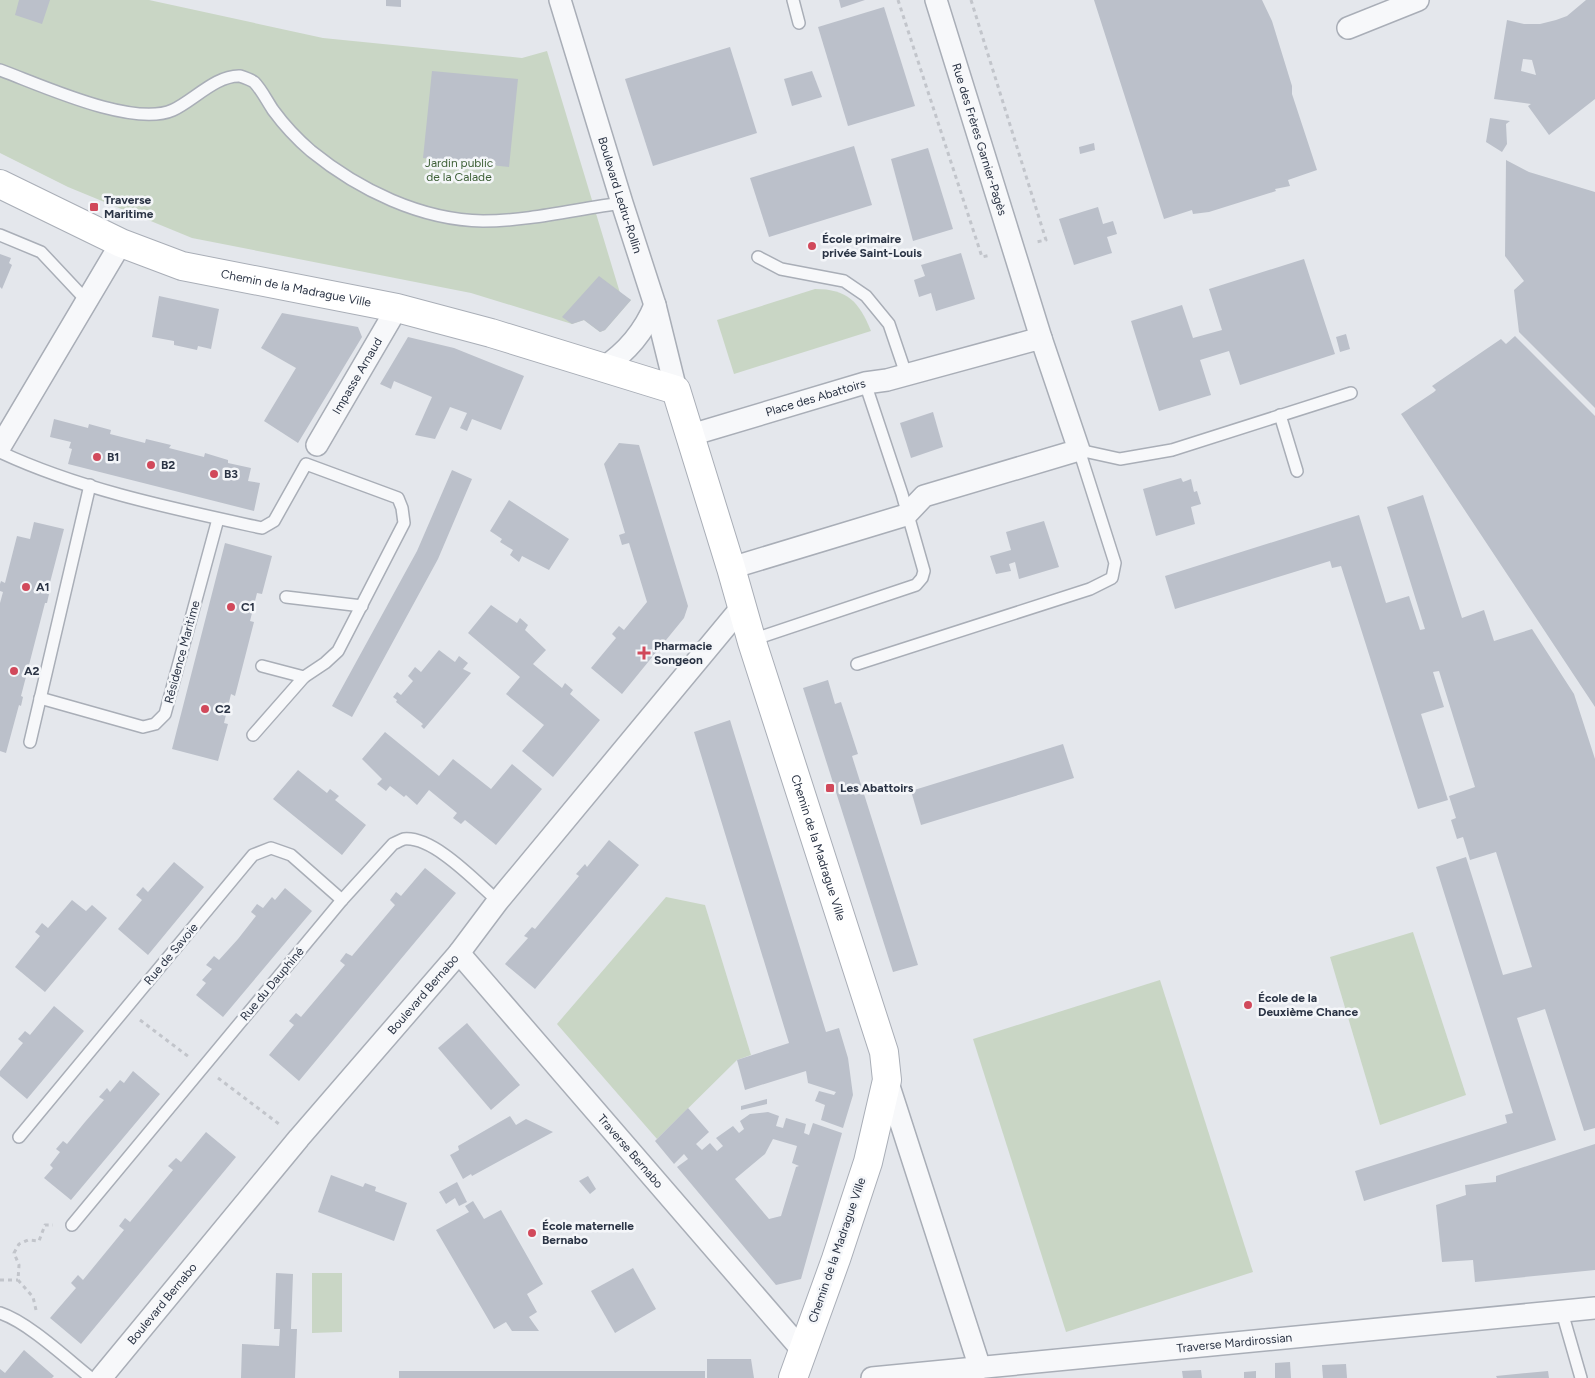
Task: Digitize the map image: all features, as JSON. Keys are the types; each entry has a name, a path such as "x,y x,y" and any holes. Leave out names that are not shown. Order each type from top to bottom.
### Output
{"street":[{"name":"Boulevard Ledru-Rollin","path":"560,0 655,305 676,390"},
{"name":"Rue des Frères Garnier-Pagès","path":"936,0 1041,338 1078,450"},
{"path":"1348,28 1418,0"},
{"name":"Chemin de la Madrague Ville","path":"0,184 121,243 182,266 397,308 491,333 676,390 752,640 884,1052 887,1080 865,1171 836,1259 793,1378"},
{"path":"0,447 121,243"},
{"path":"603,368 624,354 648,324 655,305"},
{"name":"Impasse Arnaud","path":"317,445 397,308"},
{"path":"865,383 887,380 1041,338"},
{"name":"Place des Abattoirs","path":"691,435 865,383"},
{"path":"731,568 906,515 924,496 1078,450"},
{"name":"Boulevard Bernabo","path":"101,1378 299,1138 458,953 498,901 742,608"},
{"name":"Traverse Bernabo","path":"458,953 802,1350"},
{"path":"887,1080 980,1368"},
{"name":"Traverse Mardirossian","path":"872,1378 1595,1308"}],"lane":[{"path":"793,0 800,23"},
{"path":"0,70 103,107 150,116 172,110 222,80 240,76 253,81 282,122 311,151 351,178 399,204 440,216 482,221 518,218 622,203"},
{"path":"0,235 41,252 87,301"},
{"path":"758,257 781,270 844,282 866,296 889,324 906,374"},
{"name":"Place des Abattoirs","path":"752,640 916,585 922,578 924,571 865,383"},
{"path":"1078,450 1120,459 1172,450 1351,393"},
{"path":"1280,415 1297,472"},
{"path":"857,664 1090,589 1112,578 1115,562 1078,450"},
{"path":"0,452 38,469 90,485 218,519 262,528 274,521 306,464 398,498 402,508 404,524 338,651 325,663 304,677 253,735"},
{"path":"30,742 90,485"},
{"name":"Résidence Maritime","path":"40,698 143,727 156,724 165,714 218,519"},
{"path":"286,597 362,606"},
{"path":"262,666 304,677"},
{"name":"Rue du Dauphiné","path":"72,1225 342,900 393,844 405,839 424,843 445,855 498,901"},
{"name":"Rue de Savoie","path":"19,1137 253,855 271,848 291,855 342,900"},
{"path":"1562,1312 1581,1378"},
{"path":"0,1313 9,1316 35,1334 91,1378"}],"path":[{"path":"898,0 982,258 1046,240 971,0"},
{"path":"139,1020 180,1050"},
{"path":"225,1084 299,1138"},
{"path":"0,1280 18,1280 19,1265 14,1253 19,1244 28,1240 39,1242 45,1225"}],"green space":[{"name":"Jardin public de la Calade","path":"0,0 149,0 323,38 522,58 547,51 620,293 631,300 605,330 600,332 584,320 572,324 471,293 192,238 68,187 0,153"},
{"path":"815,289 836,291 851,299 862,312 871,331 734,374 717,320"},
{"path":"666,897 705,905 751,1055 737,1060 657,1139 557,1024"},
{"path":"1413,932 1466,1095 1380,1125 1330,957"},
{"path":"1160,980 1253,1272 1066,1332 973,1039"},
{"path":"312,1273 342,1273 342,1332 312,1333"}],"building":[{"path":"19,0 50,0 42,24 15,15"},
{"path":"386,0 401,0 401,7 386,6"},
{"path":"839,0 865,0 841,8"},
{"path":"1094,0 1262,0 1272,21 1292,86 1292,94 1317,170 1288,180 1290,186 1275,189 1276,191 1209,212 1193,214 1192,210 1164,219"},
{"path":"1586,0 1595,0 1595,99 1549,135 1528,106 1531,104 1494,99 1507,20 1524,24 1540,24 1567,16","holes":["1523,59 1532,60 1536,75 1521,71"]},
{"path":"884,7 915,106 848,126 818,27"},
{"path":"730,47 757,133 653,166 625,79"},
{"path":"432,71 518,79 509,167 423,158"},
{"path":"812,71 822,97 792,106 784,79"},
{"path":"1490,118 1510,121 1506,124 1507,144 1502,152 1486,142"},
{"path":"1094,143 1095,150 1080,154 1079,147"},
{"path":"854,146 872,205 769,237 750,178"},
{"path":"928,148 953,229 913,241 891,159"},
{"path":"1506,160 1529,172 1595,192 1595,408 1519,332 1514,290 1524,281 1505,256"},
{"path":"1098,207 1103,224 1113,221 1117,234 1107,237 1112,253 1074,265 1059,219"},
{"path":"961,253 975,299 936,311 931,293 919,297 914,280 925,276 921,265"},
{"path":"0,254 11,258 9,263 12,265 2,289 0,287"},
{"path":"1304,259 1335,354 1240,385 1229,351 1200,360 1211,395 1159,411 1131,321 1182,305 1193,338 1222,330 1209,289"},
{"path":"599,276 631,300 605,330 600,332 584,320 572,324 562,317"},
{"path":"159,296 219,309 211,349 198,346 197,350 174,345 174,341 152,337"},
{"path":"282,313 358,327 362,337 298,443 264,421 296,368 261,348"},
{"path":"1346,334 1350,349 1340,352 1336,337"},
{"path":"1515,336 1595,416 1595,707 1401,414 1434,392 1436,390 1432,386 1501,339 1506,344"},
{"path":"408,337 454,348 524,376 501,430 472,419 467,431 460,428 467,413 450,407 435,439 415,435 432,397 394,381 391,389 380,384"},
{"path":"933,412 943,447 911,458 900,423"},
{"path":"54,419 88,428 89,424 111,430 110,434 145,443 146,439 171,445 169,448 204,457 205,453 228,460 228,463 251,468 248,481 260,483 254,511 68,464 72,449 69,448 71,442 50,437"},
{"path":"619,443 639,445 688,606 684,618 622,694 591,668 616,638 612,634 619,626 624,630 647,602 629,543 622,545 619,535 625,533 604,464"},
{"path":"452,470 472,479 438,559 352,717 332,706 417,551"},
{"path":"1181,478 1183,482 1191,479 1194,492 1197,491 1201,504 1191,507 1195,524 1156,536 1143,489"},
{"path":"1423,495 1462,618 1484,610 1494,641 1532,629 1574,694 1595,759 1595,1128 1584,1131 1545,1009 1517,1018 1556,1140 1364,1201 1355,1171 1507,1123 1505,1115 1513,1113 1436,867 1466,857 1503,975 1532,967 1496,852 1470,860 1463,837 1457,839 1451,820 1456,818 1449,796 1475,787 1439,671 1433,672 1444,707 1421,714 1448,800 1418,809 1341,566 1332,568 1330,561 1175,609 1165,576 1359,515 1386,603 1409,596 1420,630 1425,629 1387,507"},
{"path":"509,500 569,539 549,570 522,556 519,562 510,555 513,550 500,542 502,539 490,531"},
{"path":"1044,521 1059,567 1019,579 1015,562 1009,564 1011,571 996,574 990,556 1011,550 1006,532"},
{"path":"34,522 64,529 47,594 49,594 47,603 45,603 21,696 23,697 21,706 19,705 6,753 0,751 0,603 3,592 0,591 0,584 1,581 5,583 17,536 30,539"},
{"path":"225,543 272,556 262,594 257,593 250,621 254,622 235,696 231,694 224,723 228,724 218,761 172,749"},
{"path":"491,605 517,623 520,618 528,625 525,630 546,650 533,664 562,688 565,683 573,690 570,694 600,720 553,777 522,751 544,725 506,694 520,677 468,633"},
{"path":"439,650 455,662 459,656 468,663 463,669 471,673 424,729 421,726 423,724 396,702 397,700 393,697 397,692 401,695 413,681 408,676 415,667 421,672"},
{"path":"828,680 835,704 841,702 858,754 852,756 918,965 893,972 803,688"},
{"path":"730,720 826,1032 839,1028 848,1058 853,1095 843,1128 821,1120 825,1105 815,1101 819,1091 834,1095 836,1092 808,1083 806,1071 745,1090 737,1060 789,1043 694,732"},
{"path":"385,732 439,776 453,759 491,789 512,764 542,789 496,845 465,820 461,824 453,818 457,813 429,790 417,805 406,795 404,797 390,786 386,791 377,784 382,779 362,759"},
{"path":"1063,744 1074,778 921,825 911,791"},
{"path":"298,770 327,793 330,789 339,796 335,800 366,825 342,855 273,799"},
{"path":"609,840 639,865 535,989 505,964 528,938 524,936 532,927 535,929 579,876 576,874 585,864 587,867"},
{"path":"174,862 204,887 148,955 118,929 142,900 136,895 143,887 148,892"},
{"path":"425,868 456,893 299,1081 269,1055 294,1025 289,1021 296,1013 301,1017 345,965 340,961 346,953 352,956 395,905 390,900 396,892 401,896"},
{"path":"285,888 312,911 223,1017 196,995 206,983 202,980 212,969 206,965 214,956 219,960 238,939 256,916 251,912 257,904 263,908 272,897 275,900"},
{"path":"72,900 86,911 92,905 107,918 45,992 15,967 40,936 35,932 42,923 48,928"},
{"path":"54,1006 84,1031 27,1099 0,1076 0,1071 23,1043 18,1039 25,1031 30,1035"},
{"path":"467,1023 520,1085 491,1110 438,1048"},
{"path":"133,1071 160,1094 71,1200 44,1178 53,1168 50,1165 60,1152 56,1149 63,1141 67,1144 104,1100 99,1097 107,1088 110,1092 120,1080 124,1083"},
{"path":"767,1099 767,1104 741,1110 741,1106"},
{"path":"688,1108 709,1132 696,1144 702,1150 710,1143 717,1151 723,1146 716,1138 733,1126 739,1133 744,1129 740,1121 750,1114 768,1112 779,1116 776,1126 783,1128 786,1118 806,1124 804,1133 809,1135 813,1123 842,1133 801,1279 776,1285 677,1167 688,1159 684,1154 674,1164 655,1141","holes":["773,1139 797,1146 792,1163 799,1166 796,1167 781,1216 769,1219 735,1179 765,1154"]},
{"path":"510,1116 516,1125 526,1119 553,1132 472,1176 471,1174 463,1179 450,1155 459,1150 458,1146"},
{"path":"206,1132 236,1157 81,1344 50,1318 76,1288 71,1283 78,1275 83,1280 124,1230 119,1226 125,1218 130,1222 173,1170 168,1166 176,1158 181,1162"},
{"path":"1595,1144 1595,1270 1475,1282 1473,1260 1442,1262 1436,1205 1466,1195 1465,1185 1496,1182 1496,1176"},
{"path":"331,1175 363,1187 365,1183 376,1187 375,1191 407,1203 394,1241 318,1212"},
{"path":"588,1176 596,1189 590,1194 579,1181"},
{"path":"457,1182 467,1202 459,1206 455,1198 446,1204 439,1192"},
{"path":"473,1201 484,1219 501,1210 543,1284 527,1294 537,1312 529,1317 539,1331 512,1331 506,1322 494,1329 436,1230 469,1212 465,1206"},
{"path":"633,1268 656,1309 615,1333 591,1291"},
{"path":"276,1273 293,1274 291,1329 297,1329 295,1378 241,1378 242,1344 279,1346 280,1329 274,1329"},
{"path":"24,1350 54,1376 52,1378 0,1378 0,1369 5,1373"},
{"path":"707,1359 751,1359 754,1378 707,1378"},
{"path":"1290,1362 1291,1378 1275,1378 1275,1363"},
{"path":"1346,1364 1347,1378 1323,1378 1322,1365"},
{"path":"1201,1370 1202,1378 1183,1378 1182,1371"},
{"path":"399,1371 705,1371 705,1378 399,1378"},
{"path":"1256,1371 1256,1378 1244,1378 1244,1372"},
{"path":"1548,1371 1549,1378 1497,1378 1496,1376"}],"place":[{"name":"Traverse Maritime","path":"94,207"},
{"name":"École primaire privée Saint-Louis","path":"812,246"},
{"name":"B1","path":"97,457"},
{"name":"B2","path":"151,465"},
{"name":"B3","path":"214,474"},
{"name":"A1","path":"26,587"},
{"name":"C1","path":"231,607"},
{"name":"Pharmacie Songeon","path":"644,653"},
{"name":"A2","path":"14,671"},
{"name":"C2","path":"205,709"},
{"name":"Les Abattoirs","path":"830,788"},
{"name":"École de la Deuxième Chance","path":"1248,1005"},
{"name":"École maternelle Bernabo","path":"532,1233"}]}
